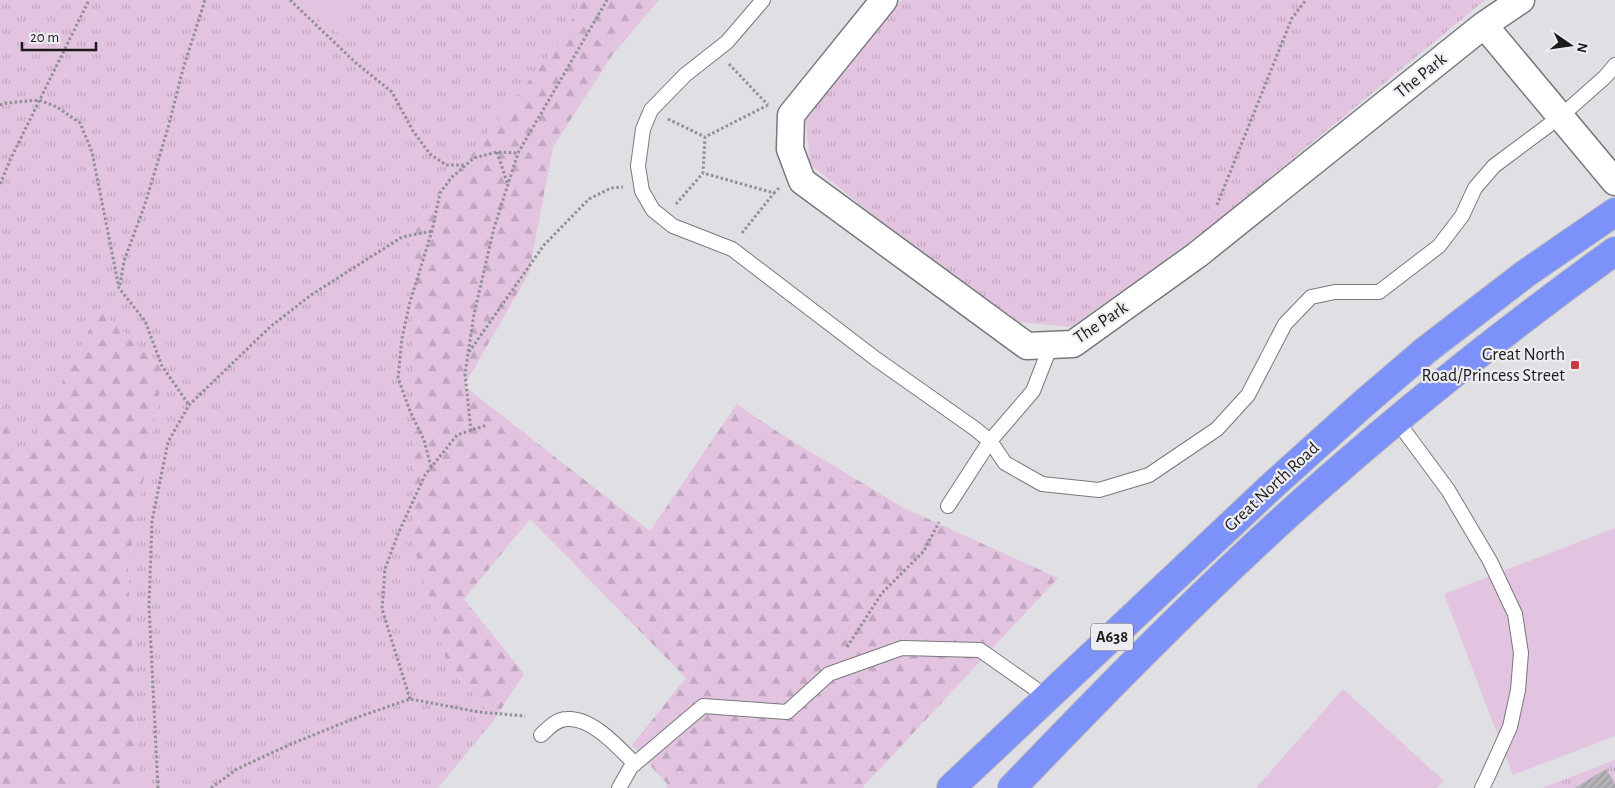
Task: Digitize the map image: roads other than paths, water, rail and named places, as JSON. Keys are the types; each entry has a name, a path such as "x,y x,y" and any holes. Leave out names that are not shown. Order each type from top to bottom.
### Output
{"highway":[{"name":"Great North Road","path":"951,788 1273,485 1363,404 1426,350 1525,274 1615,212"},
{"name":"Great North Road","path":"1012,788 1082,715 1292,511 1397,420 1543,303 1615,251"}],"street":[{"name":"The Park","path":"884,0 779,110 790,149 802,181 1027,346 1073,344 1197,255 1484,25 1522,0"},
{"path":"1484,25 1615,182"}],"lane":[{"path":"763,0 727,42 685,75 651,110 643,129 638,166 642,191 653,210 673,226 732,250 876,359 974,428 990,441 1005,463 1042,484 1099,490 1149,475 1217,429 1248,395 1284,324 1311,298 1335,292 1379,292 1439,246 1462,216 1475,188 1494,166 1561,116 1605,77 1615,65"},
{"path":"948,506 990,441 1033,391 1051,345"},
{"path":"1397,420 1448,490 1490,561 1514,614 1521,654 1518,690 1510,728 1482,788"},
{"path":"619,788 631,767 703,706 787,712 829,674 902,648 980,650 1047,698"},
{"path":"541,735 558,721 574,720 599,730 635,764"}],"place":[{"name":"Great North Road/Princess Street","path":"1575,365"}]}
